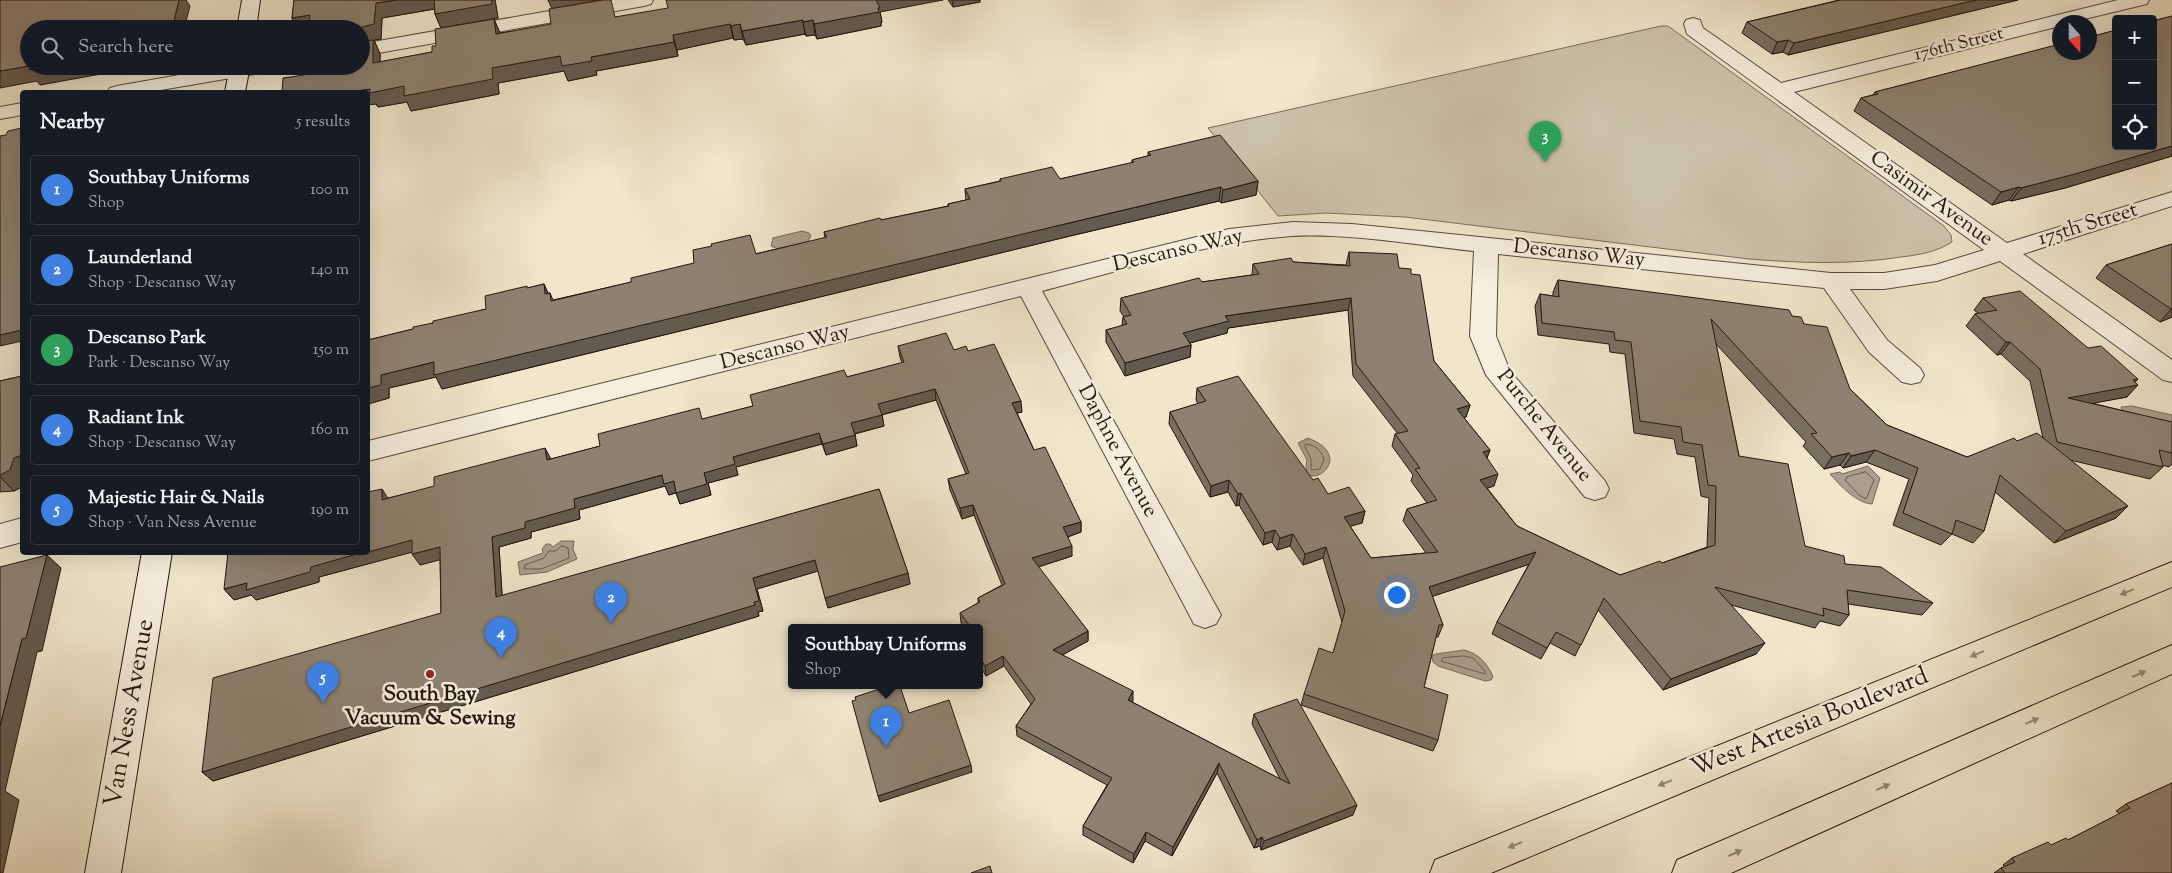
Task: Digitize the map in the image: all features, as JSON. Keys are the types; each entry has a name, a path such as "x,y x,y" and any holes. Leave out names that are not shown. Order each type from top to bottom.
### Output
{"main road":[{"name":"West Artesia Boulevard","path":"1448,873 2172,574"},
{"path":"1690,873 2172,659"}],"street":[{"path":"248,20 251,0"},
{"path":"370,48 644,0"},
{"name":"176th Street","path":"1778,90 2140,0"},
{"name":"Casimir Avenue","path":"1693,24 1694,30 2172,372"},
{"path":"129,90 207,75"},
{"path":"235,90 238,75"},
{"path":"0,113 20,109"},
{"name":"175th Street","path":"2004,252 2172,199"},
{"name":"Descanso Way","path":"370,451 1229,236 1293,229 1352,231 1831,281 1884,280 1937,273 2004,252"},
{"name":"Purche Avenue","path":"1486,244 1483,336 1499,375 1595,489"},
{"path":"1831,281 1878,346 1911,375"},
{"name":"Daphne Avenue","path":"1028,287 1205,615"},
{"path":"0,536 20,531"},
{"name":"Van Ness Avenue","path":"103,873 156,555"}],"shaded area":[{"path":"1661,26 1668,26 1944,226 1951,235 1952,242 1934,251 1882,260 1806,262 1749,259 1405,217 1326,213 1278,216 1208,128"}],"water":[{"path":"802,231 809,233 811,236 807,243 778,249 771,246 773,238"},
{"path":"2132,406 2172,415 2172,430 2124,416 2121,407"},
{"path":"1308,438 1323,447 1329,456 1329,464 1318,475 1311,476 1307,471 1307,460 1298,443"},
{"path":"1868,466 1880,478 1872,504 1854,497 1830,474 1840,472 1842,474"},
{"path":"561,541 574,541 573,549 577,559 547,572 520,575 518,562 543,553 542,549 546,544 550,544 553,547"},
{"path":"1464,650 1478,656 1493,677 1491,680 1485,681 1438,666 1433,662 1432,656 1436,654"}],"building":[{"path":"0,0 179,0 174,20 20,20 20,68 0,71"},
{"path":"294,0 396,0 376,3 374,24 370,25 370,20 310,20 310,15 292,18"},
{"path":"434,0 492,0 492,4 435,14"},
{"path":"603,0 611,0 615,17 668,8 666,0 876,0 880,8 878,8 879,12 814,24 813,20 803,22 803,20 742,31 740,24 731,26 730,24 673,35 674,42 591,57 592,61 562,66 560,56 492,68 493,79 404,96 404,86 370,93 370,89 282,90 283,78 304,75 370,75 370,40 373,40 373,63 432,52 432,46 436,46 435,29 494,19 496,34 551,24 549,9"},
{"path":"1841,0 1976,0 1794,43 1788,40 1777,42 1747,22"},
{"path":"2172,16 2172,146 2075,174 2001,192 1861,98 1878,94 1875,92 2052,46 2052,60 2097,60 2097,35 2112,31 2112,150 2157,150 2157,20"},
{"path":"20,128 20,330 0,335 0,136 6,135 8,131"},
{"path":"1220,135 1258,181 1223,190 1221,187 434,375 434,362 381,375 381,385 370,388 370,340 413,329 413,327 433,323 433,321 486,309 485,296 544,284 545,294 550,293 551,301 631,282 631,278 694,263 693,250 712,246 711,244 750,235 756,254 827,237 824,232 880,218 881,220 949,206 948,204 970,199 965,189 1001,181 1000,179 1052,167 1060,179 1134,162 1132,160 1151,155 1148,152"},
{"path":"2172,244 2172,309 2106,265"},
{"path":"1349,252 1397,254 1399,268 1411,269 1411,274 1420,275 1434,361 1470,405 1457,409 1490,450 1483,452 1498,474 1480,480 1517,526 1620,575 1715,545 1716,486 1708,485 1702,445 1683,442 1681,427 1640,421 1631,342 1615,340 1614,332 1542,323 1540,294 1559,297 1558,280 1789,310 1792,316 1801,317 1804,324 1827,327 1850,389 1887,425 1967,457 2014,438 2017,441 2037,433 2128,506 2066,531 2000,475 1984,531 1956,520 1952,534 1903,513 1918,468 1875,450 1851,456 1849,453 1832,457 1811,434 1817,433 1711,319 1739,456 1788,464 1805,546 1844,556 1845,564 1881,567 1933,603 1847,590 1849,615 1823,608 1824,616 1715,587 1765,643 1671,679 1604,598 1581,645 1556,632 1547,648 1497,622 1536,552 1429,587 1443,625 1439,625 1424,687 1448,695 1438,740 1304,694 1319,648 1333,653 1345,611 1326,547 1305,554 1293,534 1280,538 1275,530 1265,533 1241,493 1238,494 1229,480 1211,486 1170,412 1206,401 1197,388 1238,376 1313,480 1318,478 1328,494 1349,487 1365,511 1344,517 1371,558 1438,552 1407,509 1437,500 1415,469 1420,468 1395,434 1408,431 1356,364 1351,298 1225,316 1229,321 1183,333 1191,345 1125,363 1106,330 1127,324 1123,317 1131,315 1121,298 1199,278 1202,282 1259,274 1253,264 1291,258 1293,262 1350,266"},
{"path":"2020,291 2088,348 2101,346 2138,379 2133,380 2138,385 2068,398 2172,422 2172,453 2159,450 2163,467 2057,442 2040,369 1975,314 1997,310 1983,298"},
{"path":"946,333 954,350 966,346 968,351 994,344 1021,401 1012,403 1034,450 1045,447 1081,522 1063,527 1072,546 1032,558 1088,631 1053,650 1133,691 1128,700 1290,784 1254,714 1297,699 1357,805 1264,841 1262,837 1257,840 1219,763 1173,847 1146,832 1134,854 1083,826 1112,778 1016,726 1035,699 1003,656 985,666 983,663 983,624 968,624 960,613 980,602 978,598 1005,584 973,505 960,508 948,479 969,473 935,389 878,404 882,415 851,423 855,435 823,444 819,433 733,457 735,464 704,473 707,484 676,493 674,481 664,484 662,475 574,499 575,508 525,522 525,528 492,537 496,597 879,489 908,573 825,598 815,560 753,578 759,601 754,602 755,605 202,772 213,678 441,613 440,547 412,554 412,540 370,551 370,492 382,489 382,500 434,486 434,477 545,448 547,460 600,446 598,434 699,408 702,419 753,406 750,395 844,370 847,377 904,362 898,346"},
{"path":"20,376 20,456 14,458 10,470 0,475 0,381"},
{"path":"47,555 26,638 22,639 0,726 0,567"},
{"path":"228,555 353,555 311,567 310,572 246,590 247,583 224,589"},
{"path":"879,689 901,689 909,713 949,700 971,765 878,796 852,701 856,700 855,697"},
{"path":"2172,783 2172,873 2005,873 2001,868 2015,862 2012,858 2048,842 2051,845 2066,838 2068,840 2130,808 2126,804"},
{"path":"990,866 992,873 971,873"}],"place":[{"name":"Descanso Park","path":"1545,162"},
{"name":"Launderland","path":"611,623"},
{"name":"Radiant Ink","path":"501,658"},
{"name":"South Bay Vacuum & Sewing","path":"430,674"},
{"name":"Majestic Hair & Nails","path":"323,703"},
{"name":"Southbay Uniforms","path":"886,747"}]}
